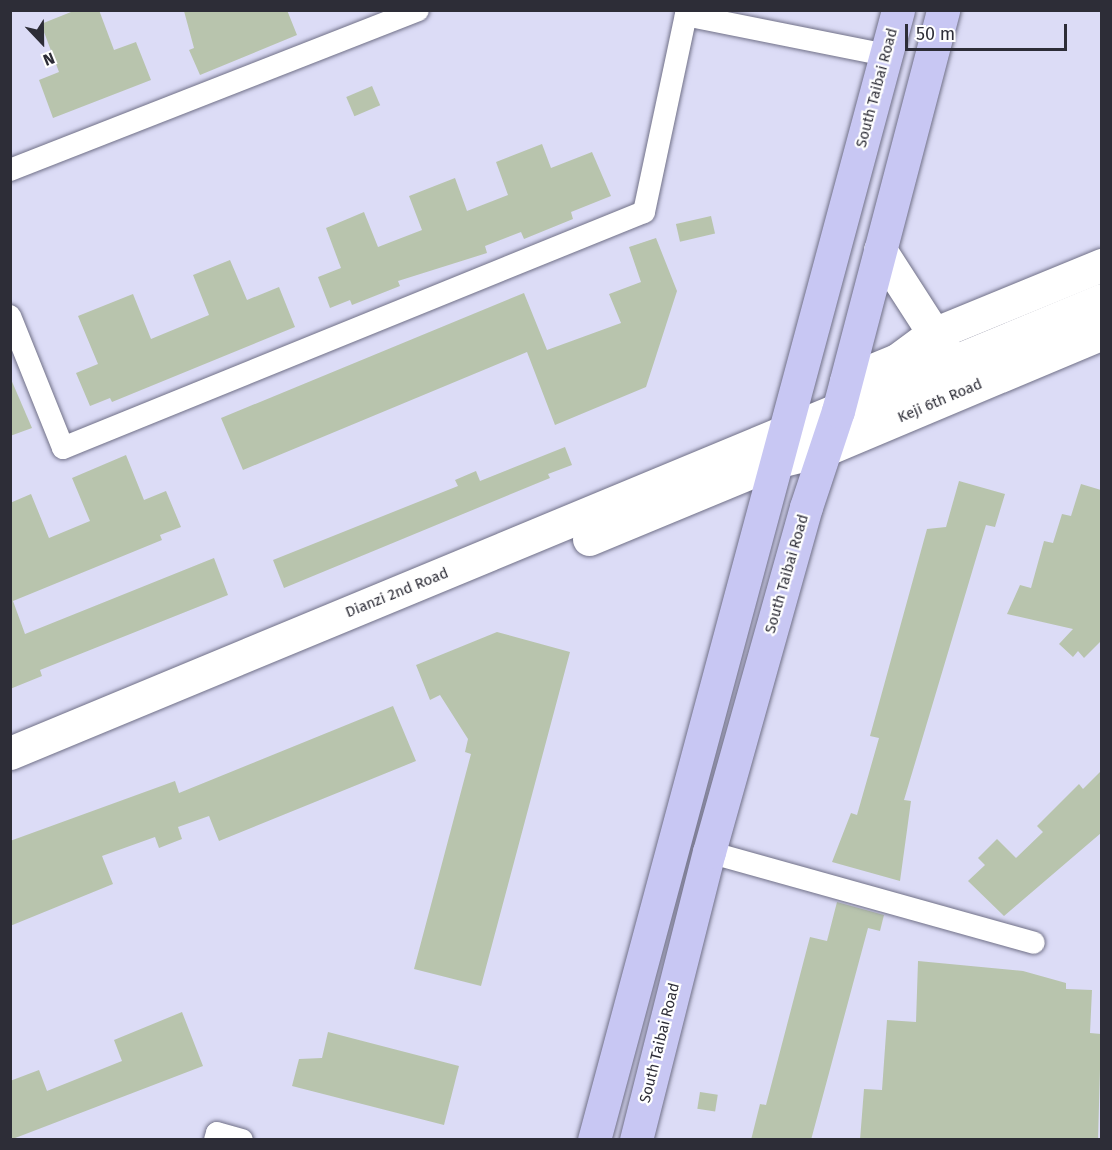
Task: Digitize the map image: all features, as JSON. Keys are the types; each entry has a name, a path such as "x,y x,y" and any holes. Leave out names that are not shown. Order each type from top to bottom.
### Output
{"main road":[{"name":"South Taibai Road","path":"594,1140 898,10"},
{"name":"South Taibai Road","path":"636,1140 709,852 821,460 842,396 943,10"},
{"path":"880,250 931,335 953,362"},
{"path":"842,396 931,335 1101,265"},
{"name":"Keji 6th Road","path":"780,448 842,396 953,362 1101,300"},
{"name":"Keji 6th Road","path":"780,448 821,460 1101,333"},
{"path":"821,460 1101,352"},
{"name":"Dianzi 2nd Road","path":"10,753 780,448"},
{"name":"Dianzi 2nd Road","path":"10,776 780,448"}],"street":[{"path":"10,170 418,10"},
{"path":"10,316 63,448 644,213 686,13 886,55"},
{"path":"709,852 1034,944"},
{"path":"215,1140 217,1133 242,1140"}],"building":[{"path":"76,10 99,10 114,50 136,42 151,80 53,118 39,80 59,72 41,24"},
{"path":"287,10 297,35 200,75 189,50 194,48 184,11"},
{"path":"372,86 380,105 354,116 346,97"},
{"path":"542,144 551,168 592,152 611,196 571,212 573,219 524,239 521,232 485,246 487,253 398,281 400,286 352,305 350,300 330,308 318,277 341,268 326,228 364,212 378,247 422,230 409,196 455,178 467,211 508,195 496,162"},
{"path":"711,216 715,234 680,242 676,224"},
{"path":"656,238 677,291 646,387 555,425 527,352 243,470 221,418 524,293 547,350 621,323 609,294 641,282 629,247"},
{"path":"230,260 247,300 279,287 295,327 112,402 110,398 90,406 76,373 98,364 78,316 133,294 151,339 209,315 193,275"},
{"path":"10,377 32,428 10,436"},
{"path":"565,447 572,465 548,474 550,478 284,588 273,560 458,486 455,480 476,471 480,481"},
{"path":"126,455 144,500 166,491 181,527 160,535 162,540 13,601 25,634 214,558 228,595 40,670 42,676 10,689 10,503 31,494 49,538 90,521 72,478"},
{"path":"959,481 1005,494 995,527 986,525 904,800 911,801 900,881 832,862 851,813 857,815 879,738 870,736 927,529 946,527"},
{"path":"1081,484 1101,490 1101,641 1084,658 1078,651 1073,657 1059,644 1073,629 1007,614 1020,585 1031,588 1044,541 1053,543 1062,514 1071,516"},
{"path":"497,632 570,652 481,986 414,969 471,754 465,752 468,739 440,695 430,700 416,665"},
{"path":"393,706 416,761 219,841 209,816 178,827 182,839 159,848 155,837 102,856 113,884 10,926 10,841 175,781 179,793"},
{"path":"1101,771 1101,833 1004,916 968,881 985,865 978,858 997,839 1016,858 1043,832 1037,826 1079,784 1083,789"},
{"path":"837,902 884,915 880,931 868,928 811,1140 751,1140 760,1104 766,1105 810,937 827,941"},
{"path":"918,961 1023,971 1066,983 1066,989 1092,990 1090,1033 1101,1034 1098,1140 860,1140 864,1089 882,1090 887,1020 916,1022"},
{"path":"182,1012 203,1066 10,1140 10,1081 39,1070 47,1091 122,1061 114,1040"},
{"path":"328,1032 459,1066 444,1125 292,1086 299,1059 322,1058"},
{"path":"700,1092 718,1095 715,1112 697,1109"}]}
